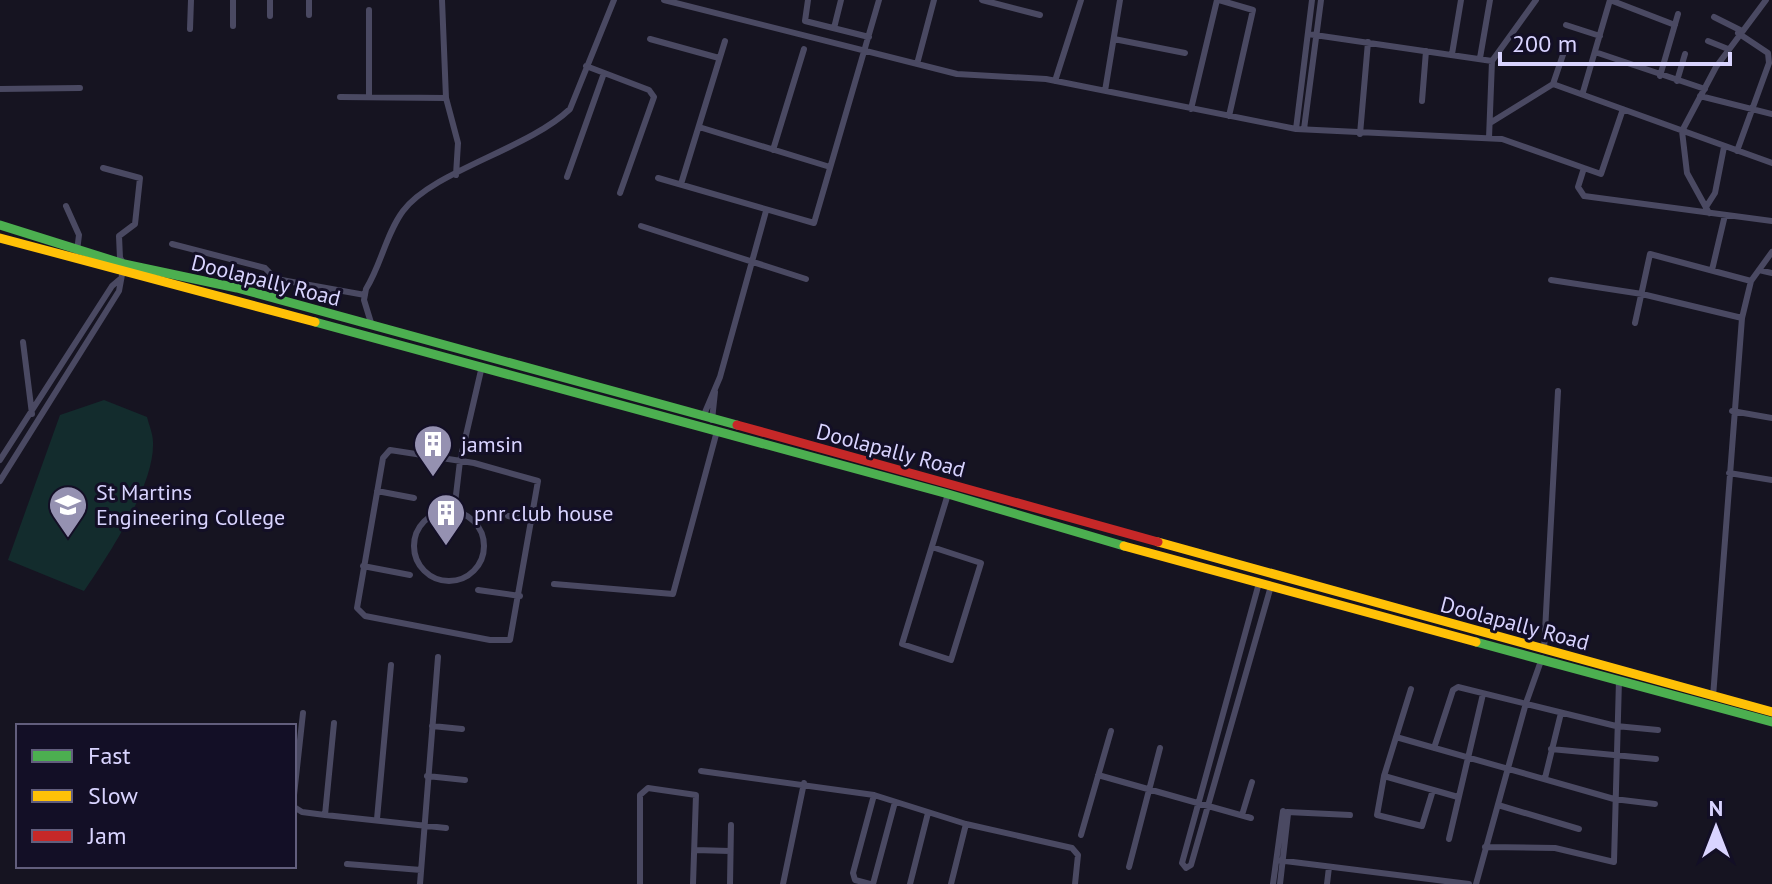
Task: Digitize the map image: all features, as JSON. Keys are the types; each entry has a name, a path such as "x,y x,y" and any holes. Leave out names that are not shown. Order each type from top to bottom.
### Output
{"main road":[{"path":"5,226 3,238 122,272 303,312 482,366 507,368"},
{"name":"Doolapally Road","path":"5,226 77,251 122,272 273,299 303,312 372,326 717,431 948,494 1094,538 1187,557 1259,583 1772,712"},
{"name":"Doolapally Road","path":"507,368 707,418 1187,557 1543,654 1619,680 1772,722"}],"street":[{"path":"190,29 191,0"},
{"path":"233,0 233,26"},
{"path":"270,0 270,16"},
{"path":"309,0 309,15"},
{"path":"442,0 446,98 458,143 456,175"},
{"path":"372,326 365,295 404,210 456,175 556,122 570,109 614,0"},
{"path":"664,0 957,74 1055,81 1296,129 1502,139 1601,174 1623,109"},
{"path":"808,0 805,21 869,37"},
{"path":"834,28 841,0"},
{"path":"658,178 814,223 879,0"},
{"path":"917,64 934,0"},
{"path":"982,0 1040,15"},
{"path":"1055,81 1081,0"},
{"path":"1105,91 1120,0"},
{"path":"1191,109 1218,0 1253,10"},
{"path":"1229,116 1255,0"},
{"path":"1296,129 1312,0"},
{"path":"1304,129 1321,0"},
{"path":"1452,54 1460,0 1453,0"},
{"path":"1480,58 1490,0"},
{"path":"1489,138 1492,61 1536,0"},
{"path":"1583,92 1610,0 1675,25"},
{"path":"1708,210 1687,173 1682,131 1728,49 1766,0"},
{"path":"369,10 369,96"},
{"path":"1660,76 1678,14"},
{"path":"1714,17 1768,53 1769,63 1737,151"},
{"path":"1566,25 1600,36"},
{"path":"1308,34 1492,61"},
{"path":"650,39 719,58"},
{"path":"1114,39 1185,53"},
{"path":"681,184 725,41"},
{"path":"1708,41 1728,49"},
{"path":"1360,134 1368,42"},
{"path":"1490,123 1553,84 1567,43"},
{"path":"773,150 804,49"},
{"path":"1422,101 1426,51"},
{"path":"1595,52 1705,89"},
{"path":"1677,81 1685,54"},
{"path":"586,66 649,90 654,97 620,193"},
{"path":"567,177 604,73"},
{"path":"1553,84 1583,92 1772,163"},
{"path":"0,89 80,88"},
{"path":"1700,96 1772,114"},
{"path":"340,97 446,98"},
{"path":"699,127 830,167"},
{"path":"1708,210 1715,193 1724,147"},
{"path":"0,481 119,291 122,272 119,233 130,230 135,224 140,178 103,168"},
{"path":"1584,168 1578,187 1580,194 1772,221"},
{"path":"66,206 79,235 77,251"},
{"path":"707,418 766,211"},
{"path":"1712,270 1725,215"},
{"path":"641,226 806,279"},
{"path":"172,244 265,268 276,279 365,295"},
{"path":"1713,697 1732,411 1742,318 1751,281 1772,252"},
{"path":"1635,323 1650,254 1751,281"},
{"path":"1759,270 1772,273"},
{"path":"0,460 122,272"},
{"path":"273,299 276,279"},
{"path":"1551,280 1642,294 1742,318"},
{"path":"23,342 35,423"},
{"path":"454,512 460,461 482,366"},
{"path":"1476,884 1526,703 1543,654 1558,391"},
{"path":"1732,411 1772,418"},
{"path":"554,584 673,594 717,431"},
{"path":"390,450 460,461 536,477 538,488 533,521 510,640 490,640 365,616 357,608 383,458 390,450"},
{"path":"1729,473 1772,480"},
{"path":"377,491 414,498"},
{"path":"932,547 981,563 951,660 902,644 948,494"},
{"path":"454,512 465,515 481,531 484,553 479,564 462,579 440,580 421,567 414,545 416,533 431,516 454,512"},
{"path":"508,516 533,521"},
{"path":"363,566 410,575"},
{"path":"1259,583 1197,804 1182,863 1186,868 1191,865 1271,586"},
{"path":"478,590 520,596"},
{"path":"420,884 438,657"},
{"path":"1238,659 1250,662"},
{"path":"377,819 391,665"},
{"path":"1485,847 1555,848 1614,862 1614,756 1619,680"},
{"path":"1411,689 1376,807 1380,818 1422,826 1433,790"},
{"path":"1434,748 1454,689 1616,726 1658,730"},
{"path":"1449,839 1483,694"},
{"path":"296,777 303,713"},
{"path":"1545,778 1561,713"},
{"path":"325,815 334,723"},
{"path":"432,726 462,729"},
{"path":"1081,835 1111,731"},
{"path":"1396,737 1614,799 1655,804"},
{"path":"1129,867 1160,748"},
{"path":"1551,749 1656,759"},
{"path":"1212,750 1223,754"},
{"path":"701,771 874,795 966,824 1072,848 1078,855 1075,884"},
{"path":"1098,775 1251,818"},
{"path":"427,776 465,780"},
{"path":"1384,776 1458,797"},
{"path":"1242,815 1252,782"},
{"path":"783,884 804,783"},
{"path":"640,884 643,789 692,792 696,795 693,884"},
{"path":"874,795 853,873 855,880 871,884 895,802"},
{"path":"1498,805 1579,829"},
{"path":"296,808 302,812 446,828"},
{"path":"910,884 928,813"},
{"path":"1280,884 1281,814 1350,815"},
{"path":"951,884 966,824"},
{"path":"730,884 731,825"},
{"path":"695,850 730,851"},
{"path":"1280,860 1433,882 1469,884"},
{"path":"1273,884 1280,860"},
{"path":"347,864 421,870"},
{"path":"1327,884 1329,867"},
{"path":"1378,884 1379,873"}],"green space":[{"path":"104,400 147,417 153,439 152,459 128,520 84,591 8,560 60,415"}],"traffic: fast":[{"path":"0,225 124,264 237,288 737,425"},
{"path":"315,322 948,494 1124,546"},
{"path":"1476,642 1772,722"}],"traffic: slow":[{"path":"0,238 315,322"},
{"path":"1158,542 1772,712"},
{"path":"1124,546 1476,642"}],"traffic: jam":[{"path":"737,425 1158,542"}],"place":[{"name":"jamsin","path":"433,478"},
{"name":"St Martins Engineering College","path":"68,539"},
{"name":"pnr club house","path":"446,547"}]}
